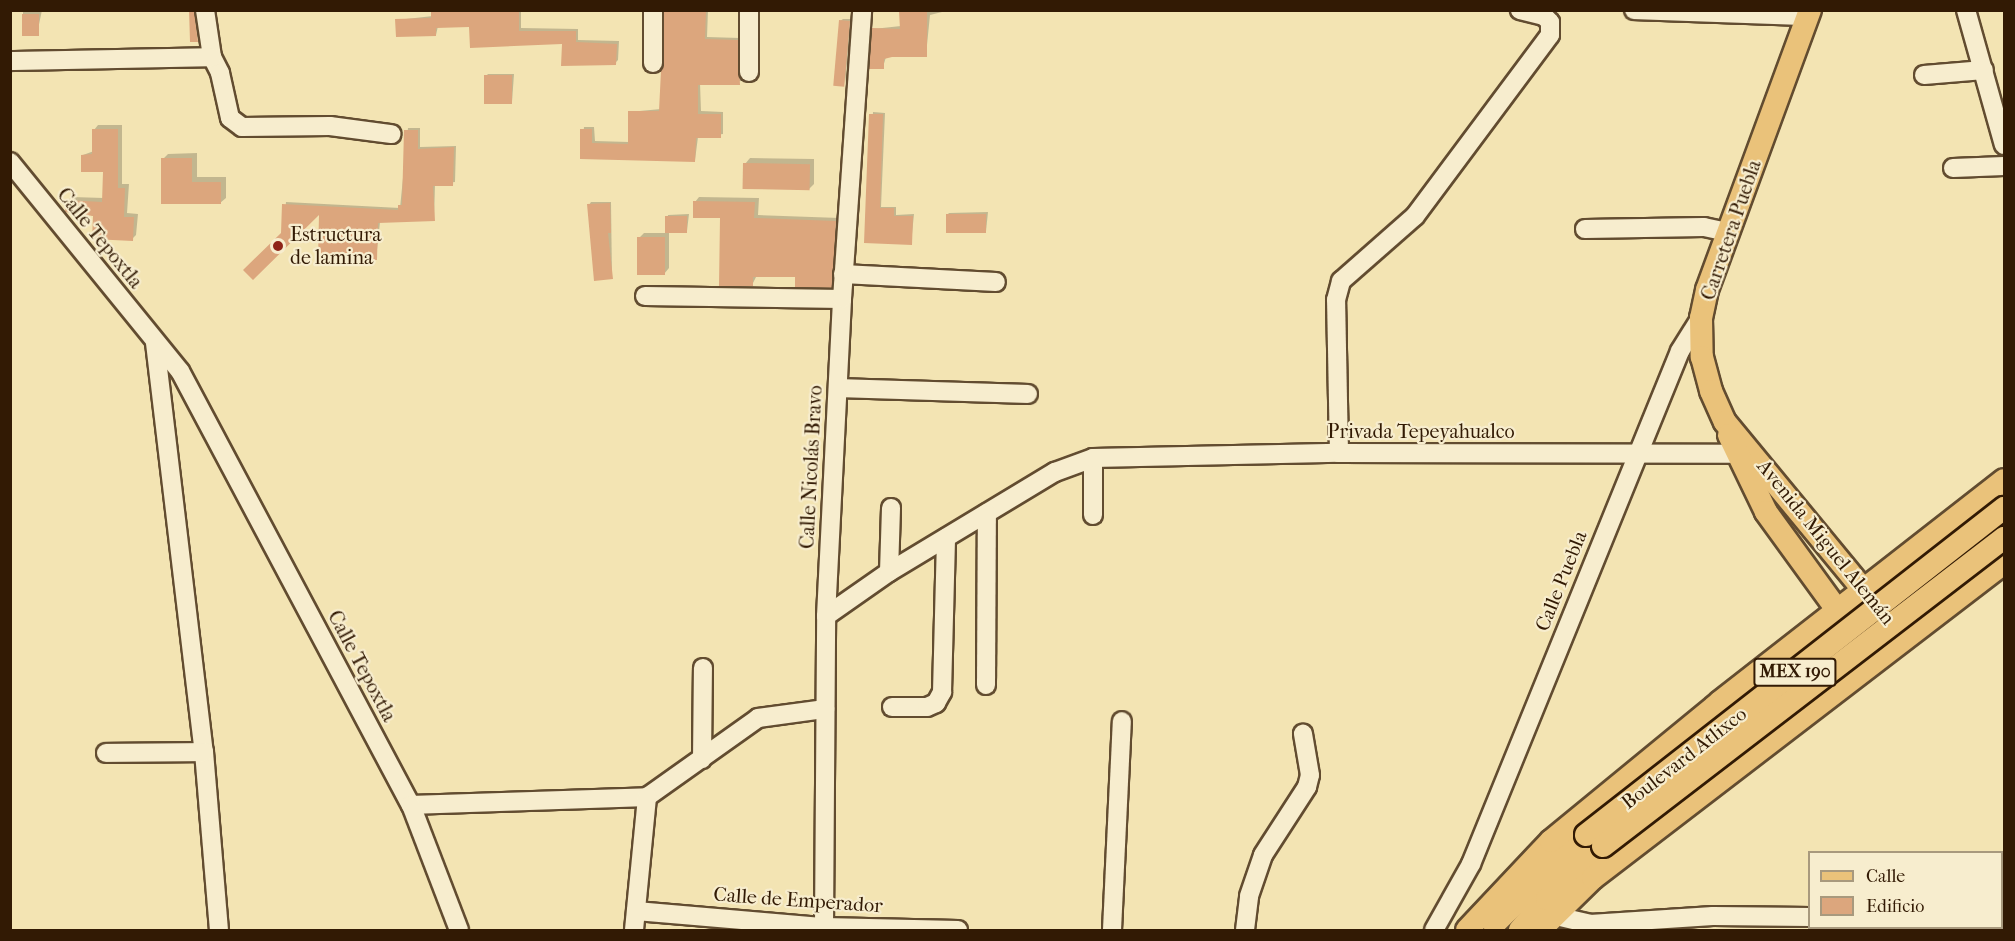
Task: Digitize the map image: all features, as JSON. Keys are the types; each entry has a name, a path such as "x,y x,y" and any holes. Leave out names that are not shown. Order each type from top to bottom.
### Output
{"main road":[{"name":"Carretera Puebla","path":"1725,422 1711,391 1702,357 1701,318 1728,232 1809,13"},
{"name":"Avenida Miguel Alemán","path":"1725,422 1741,450 1766,512 1815,585 1880,657"},
{"name":"Avenida Miguel Alemán","path":"1741,450 1904,639"},
{"path":"1467,930 1551,841 1802,638 2004,480"},
{"name":"Boulevard Atlixco","path":"1488,930 2004,508"},
{"name":"MEX 190","path":"1520,930 1594,841 2004,538"},
{"path":"1548,923 1593,878 2004,562"},
{"path":"1802,638 1820,608 1815,585"},
{"path":"1771,663 1793,690 1797,720"}],"street":[{"path":"205,10 212,57 220,73 230,118 242,127 330,126 391,134"},
{"path":"653,10 653,63"},
{"path":"749,10 749,72"},
{"name":"Calle Nicolás Bravo","path":"824,927 826,616 843,274 862,10"},
{"path":"1339,453 1336,300 1341,281 1415,216 1550,35 1550,22 1544,16 1520,10"},
{"path":"1634,10 1809,13"},
{"path":"1966,10 2004,145"},
{"path":"10,61 212,57"},
{"path":"1924,75 1984,70"},
{"name":"Calle Tepoxtla","path":"10,162 180,371 411,806 459,930"},
{"path":"1953,168 2004,166"},
{"path":"1585,229 1704,227 1728,232"},
{"path":"843,274 996,282"},
{"path":"645,296 842,299"},
{"name":"Calle Puebla","path":"1434,930 1471,864 1680,351 1701,318"},
{"path":"155,343 204,752 219,930"},
{"path":"838,387 1029,394"},
{"name":"Privada Tepeyahualco","path":"826,616 889,572 1055,472 1093,458 1339,453 1637,454 1741,450"},
{"path":"1093,458 1093,515"},
{"path":"889,572 891,508"},
{"path":"986,685 987,513"},
{"path":"892,707 927,707 936,703 942,692 946,538"},
{"path":"702,759 703,668"},
{"path":"411,806 647,797 758,717 825,709"},
{"path":"1112,930 1122,721"},
{"path":"1245,930 1249,896 1263,855 1307,787 1310,775 1303,734"},
{"path":"106,753 204,752"},
{"path":"634,930 647,797"},
{"name":"Calle de Emperador","path":"636,911 872,930 958,930"},
{"path":"1548,923 1590,927 1713,916 1808,917"}],"building":[{"path":"189,10 194,10 198,42 190,42"},
{"path":"431,10 519,10 519,31 576,31 576,42 617,44 616,65 561,66 562,44 470,48 469,27 436,28 436,36 396,37 395,19 431,18"},
{"path":"664,10 706,10 705,39 738,40 740,85 698,85 698,114 721,114 721,138 696,138 695,162 580,159 580,129 592,129 592,143 628,144 628,111 659,111"},
{"path":"927,10 927,57 892,57 884,59 884,69 869,69 872,28 900,29 899,11"},
{"path":"22,14 39,14 39,36 22,36"},
{"path":"839,20 850,21 844,87 833,86"},
{"path":"484,75 512,75 512,104 484,104"},
{"path":"869,114 883,114 880,208 894,208 894,216 913,216 912,245 864,243"},
{"path":"92,129 118,129 118,188 125,188 124,217 134,217 133,241 92,239 93,216 65,212 66,200 102,202 103,172 81,172 81,155 92,154"},
{"path":"404,130 418,130 418,149 454,147 453,186 433,186 435,221 378,223 377,260 318,259 319,215 253,280 243,270 281,233 282,204 398,210 398,205 402,205"},
{"path":"161,158 192,158 192,182 221,182 221,204 161,204"},
{"path":"743,163 810,164 810,190 743,189"},
{"path":"693,201 755,202 754,218 836,221 832,288 795,287 795,277 753,277 753,286 719,286 720,218 693,218"},
{"path":"610,203 611,233 608,233 613,279 594,281 587,204"},
{"path":"946,214 986,214 986,233 946,233"},
{"path":"665,216 687,216 687,233 665,233"},
{"path":"637,237 665,237 665,275 637,275"}],"place":[{"name":"Estructura de lamina","path":"278,246"}]}
